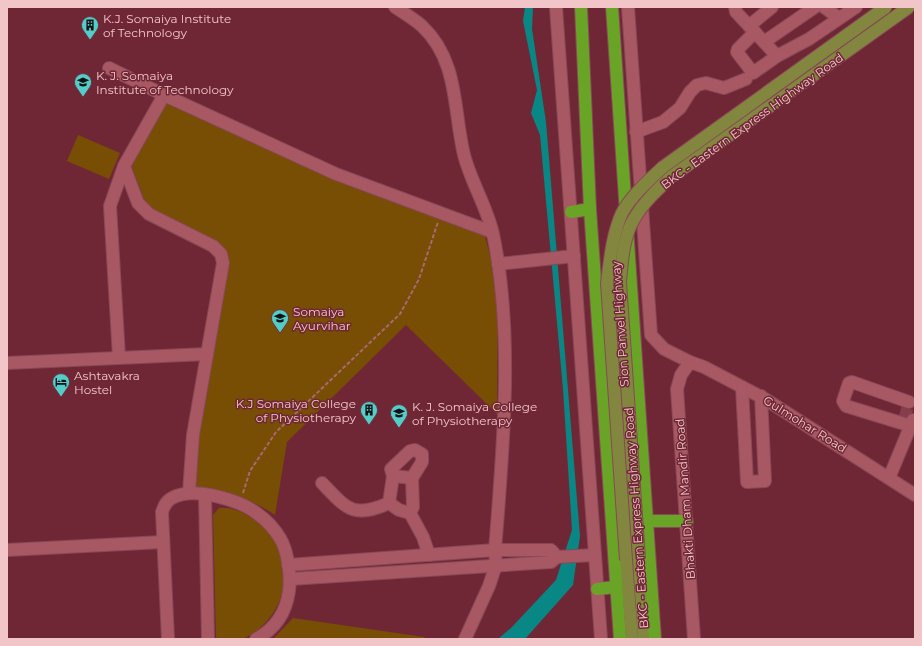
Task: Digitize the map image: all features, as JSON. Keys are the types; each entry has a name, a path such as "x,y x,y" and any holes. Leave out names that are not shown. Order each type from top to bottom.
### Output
{"highway":[{"name":"Sion Panvel Highway","path":"581,7 590,209 620,639"},
{"name":"Sion Panvel Highway","path":"612,7 655,639"},
{"path":"571,212 590,209"},
{"path":"647,521 687,521"},
{"path":"597,589 616,587"}],"main road":[{"name":"BKC - Eastern Express Highway Road","path":"632,639 607,283 611,246 622,213 641,188 663,166 886,7"},
{"name":"BKC - Eastern Express Highway Road","path":"644,639 620,282 624,249 634,219 652,196 671,177 909,7"}],"street":[{"path":"395,7 422,26 439,46 450,72 459,137 466,165 492,232 498,264 504,327 504,434 495,550 496,565 489,586 465,639"},
{"path":"556,7 574,256 590,555 597,589 601,639"},
{"name":"Gulmohar Road","path":"628,7 651,335 664,349 704,367 761,396 915,495"},
{"path":"735,7 736,12 777,56"},
{"path":"772,7 752,29 737,52 752,73 756,73 777,56 809,39 856,7"},
{"path":"764,42 815,7"},
{"path":"824,7 839,18"},
{"path":"109,68 336,174 492,232"},
{"path":"636,132 663,122 680,108 690,92 698,85 706,83 724,88 746,79"},
{"path":"120,358 110,206 124,166 164,95"},
{"path":"124,166 138,203 149,214 213,246 221,254 223,263 193,435 189,493"},
{"path":"498,264 574,256"},
{"path":"7,363 207,354"},
{"name":"Bhakti Dham Mandir Road","path":"690,362 681,375 677,389 694,639"},
{"path":"889,478 909,428 846,406 843,401 849,383 852,382 909,402"},
{"path":"742,387 747,482 765,481 761,396"},
{"path":"744,411 762,412"},
{"path":"389,503 393,476 391,469 410,451 415,450 422,454 422,462 412,478 413,507 410,513"},
{"path":"393,476 412,478"},
{"path":"322,483 345,507 355,510 365,511 389,503"},
{"path":"168,639 162,512 165,504 172,498 189,493 240,503 260,515 280,538 288,565 290,580 288,603 280,618 264,634 256,639"},
{"path":"205,495 208,639"},
{"path":"389,503 399,510 410,513 424,537 431,555 440,569"},
{"path":"7,550 163,542"},
{"path":"288,565 495,550 552,550 559,557"},
{"path":"424,570 431,555"},
{"path":"290,580 551,562 559,557 590,555"}],"path":[{"path":"240,503 250,471 276,432 400,314 419,279 440,213"}],"shaded area":[{"path":"167,99 332,177 485,236 498,286 497,414 406,325 287,442 275,515 236,496 193,487 192,452 226,253 148,209 131,165"},
{"path":"78,135 120,153 109,179 67,161"},
{"path":"219,508 239,511 263,527 274,540 284,569 284,584 280,599 273,613 255,632 241,639 217,639 216,636 213,515"},
{"path":"293,618 424,637 426,639 273,639"}],"water":[{"path":"525,7 533,7 532,29 546,122 580,536 573,585 525,639 498,639 511,628 556,580 572,530 563,389 540,135 531,113 537,90 523,21"}],"tunnel":[{"path":"904,420 909,402"}],"place":[{"name":"K.J. Somaiya Institute of Technology","path":"90,40"},
{"name":"K. J. Somaiya Institute of Technology","path":"83,97"},
{"name":"Somaiya Ayurvihar","path":"280,333"},
{"name":"Ashtavakra Hostel","path":"61,397"},
{"name":"K.J Somaiya College of Physiotherapy","path":"369,425"},
{"name":"K. J. Somaiya College of Physiotherapy","path":"399,428"}]}
